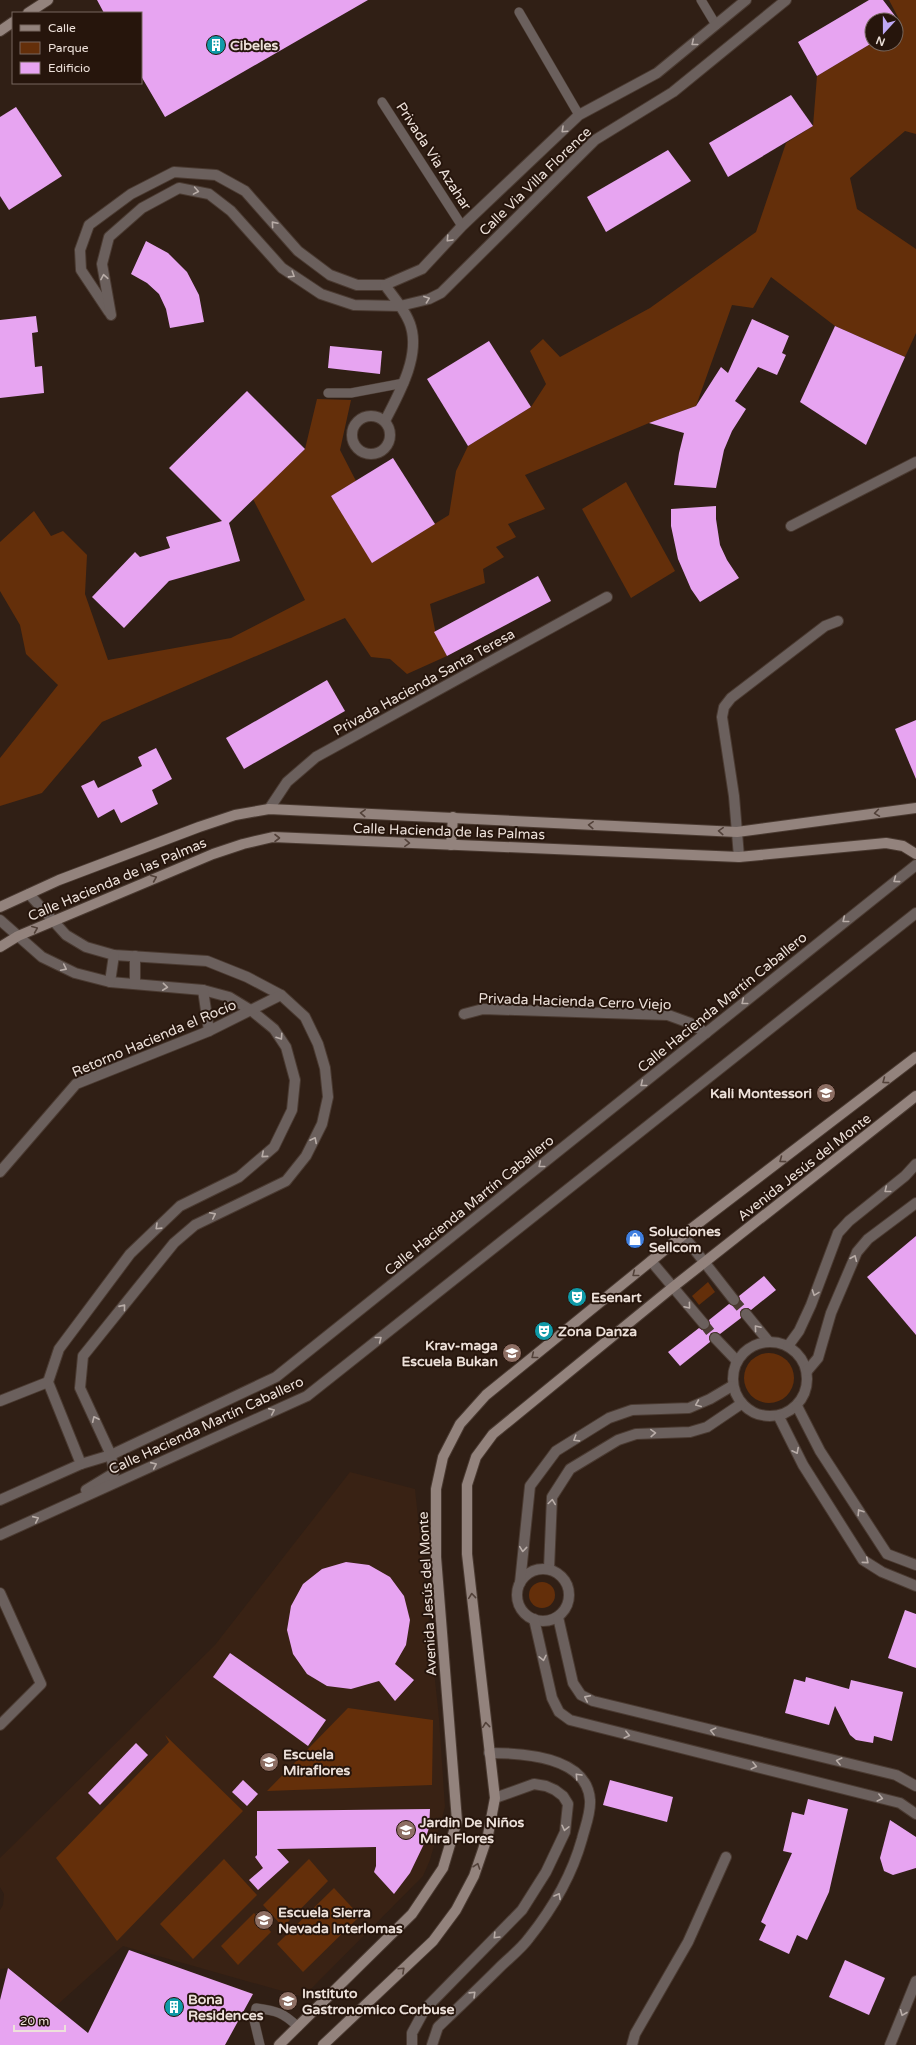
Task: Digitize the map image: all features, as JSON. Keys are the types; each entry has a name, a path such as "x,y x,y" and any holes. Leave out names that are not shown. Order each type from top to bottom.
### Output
{"main road":[{"path":"30,12 48,0"},
{"path":"0,31 12,23"},
{"name":"Calle Hacienda de las Palmas","path":"0,907 59,880 206,825 235,815 269,809 737,832 916,808"},
{"path":"451,846 453,817"},
{"name":"Calle Hacienda de las Palmas","path":"0,947 18,936 213,854 243,844 273,837 451,846 739,857 886,843 903,846 916,854"},
{"name":"Avenida Jesús del Monte","path":"279,2045 412,1914 443,1868 457,1821 436,1558 436,1488 443,1457 460,1424 486,1395 683,1234 916,1057"},
{"name":"Avenida Jesús del Monte","path":"323,2045 433,1941 456,1910 474,1876 488,1835 494,1798 467,1554 466,1485 476,1458 493,1434 673,1287 706,1263 916,1096"}],"street":[{"name":"Calle Via Villa Florence","path":"746,0 657,73 579,115 462,226 422,268 385,285 357,285 330,275 298,251 245,191 216,175 174,172 131,194 89,224 80,250 81,270 111,315 102,264 109,237 142,208 179,188 209,194 231,211 282,268 321,294 354,306 400,306 429,299 441,293 595,140 673,92 786,0"},
{"path":"385,285 400,306 411,327 413,348 404,383 385,421"},
{"path":"791,526 916,462"},
{"name":"Privada Hacienda Santa Teresa","path":"269,809 287,782 316,757 607,597"},
{"path":"739,857 722,717 724,707 731,698 825,626 838,621"},
{"name":"Calle Hacienda Martín Caballero","path":"0,1500 81,1464 111,1455 276,1377 916,865"},
{"path":"29,894 66,935 86,947 114,955 207,961 247,977 281,995 305,1017 318,1044 325,1068 328,1097 322,1124 306,1156 286,1181 195,1225 174,1242 83,1356 80,1388 111,1455 114,1473 50,1512"},
{"name":"Calle Hacienda Martín Caballero","path":"0,1535 307,1396 916,912"},
{"path":"0,920 42,957 75,973 110,982 203,990 229,997 252,1011 274,1029 286,1047 295,1080 292,1110 274,1147 239,1177 180,1206 130,1254 59,1349 48,1382 81,1464"},
{"path":"110,982 114,955"},
{"path":"135,956 135,984"},
{"path":"203,990 209,1031"},
{"name":"Retorno Hacienda el Rocío","path":"0,1172 76,1084 209,1031 252,1011 281,995"},
{"name":"Privada Hacienda Cerro Viejo","path":"464,1014 483,1009 668,1015 690,1023 706,1033"},
{"path":"788,1346 799,1331 808,1312 838,1233 849,1221 905,1176 916,1164"},
{"path":"807,1371 818,1358 831,1313 857,1252 868,1239 916,1202"},
{"path":"683,1234 734,1300"},
{"path":"651,1261 704,1324"},
{"path":"746,1314 769,1342"},
{"path":"715,1338 737,1361"},
{"path":"769,1342 788,1346 800,1357 807,1371 806,1390 797,1406 779,1416 758,1416 741,1404 732,1386 732,1373 737,1361 750,1347 769,1342"},
{"path":"0,1401 48,1382"},
{"path":"520,1583 527,1574 537,1569 549,1568 562,1576 570,1590 568,1605 558,1617 542,1621 534,1620 522,1611 517,1597 520,1583 530,1486 556,1451 609,1418 632,1410 689,1408 710,1399 732,1386"},
{"path":"549,1568 552,1497 570,1469 618,1440 636,1434 690,1432 707,1428 741,1404"},
{"path":"797,1406 820,1451 887,1554 916,1565"},
{"path":"779,1416 803,1465 863,1560 882,1572 916,1586"},
{"path":"0,1593 41,1684 0,1725"},
{"path":"558,1617 573,1683 580,1695 593,1701 896,1775 916,1786"},
{"path":"534,1620 552,1698 559,1712 570,1720 900,1803 916,1814"},
{"path":"432,2045 438,2027 529,1939 557,1898 576,1857 589,1811 588,1791 578,1775 570,1769 558,1762 520,1753 490,1753"},
{"path":"412,2045 412,2033 425,2010 522,1910 546,1872 565,1832 568,1804 563,1796 555,1790 546,1786 534,1784 494,1798"},
{"path":"632,2045 639,2028 688,1942 726,1857"},
{"path":"890,2045 916,1981"}],"lane":[{"path":"701,0 716,25"},
{"path":"519,12 579,115"},
{"name":"Privada Vía Azahar","path":"382,102 462,226"},
{"path":"328,393 351,393 404,383"},
{"path":"260,2045 254,2020 256,2008 278,2012 287,2016 298,2027"}],"shaded area":[{"name":"Escuela Miraflores","path":"350,1472 415,1489 439,1718 445,1807 430,1860 423,1876 303,1997 123,1946 56,2006 8,1968 0,1969 0,1910 3,1905 4,1894 0,1887 0,1858 215,1645"}],"green space":[{"path":"889,0 916,0 916,134 905,131 850,178 857,209 916,249 916,333 905,357 835,326 771,277 753,308 732,305 696,406 649,423 525,475 545,509 508,524 516,537 496,547 504,557 483,569 485,583 430,604 436,635 447,656 407,674 390,659 371,657 345,618 102,722 42,793 0,806 0,758 58,685 26,654 20,625 0,591 0,542 34,511 51,536 63,531 87,555 85,594 108,660 231,638 305,600 253,499 305,449 317,399 351,400 340,450 356,481 331,496 373,562 449,515 456,471 468,446 531,407 546,384 530,351 543,339 560,357 650,308 756,232 786,143 813,126 817,76 864,48 864,52 904,52 904,12 895,12"},
{"path":"626,482 675,571 631,598 582,509"},
{"path":"708,1282 715,1292 699,1305 692,1296"},
{"path":"769,1353 779,1355 787,1360 792,1368 794,1378 792,1388 787,1396 779,1401 769,1403 759,1401 751,1396 746,1388 744,1378 746,1368 751,1360 759,1355"},
{"path":"542,1582 551,1586 555,1595 551,1604 542,1608 533,1604 529,1595 533,1586"},
{"path":"348,1708 433,1720 432,1785 267,1791"},
{"path":"165,1735 243,1811 117,1941 56,1858 169,1742"},
{"path":"224,1859 257,1895 193,1959 160,1924"},
{"path":"309,1859 328,1881 283,1927 263,1905"},
{"path":"334,1888 360,1916 303,1972 277,1944"},
{"path":"254,1913 271,1932 238,1965 221,1946"}],"building":[{"name":"Cibeles","path":"97,0 368,0 165,117 142,78 142,12 103,12"},
{"path":"869,0 883,0 892,12 864,12 864,48 817,76 798,42"},
{"path":"791,95 813,126 728,177 709,143"},
{"path":"16,107 62,176 9,210 0,196 0,117"},
{"path":"668,150 691,181 606,232 587,197"},
{"path":"146,241 168,253 187,272 199,295 204,322 170,328 166,309 159,294 147,283 131,274"},
{"path":"36,316 38,332 32,333 35,367 42,366 44,393 0,398 0,320"},
{"path":"752,319 789,336 782,353 786,355 777,375 758,367 735,401 746,409 732,431 724,450 716,488 674,485 684,433 649,423 696,406 721,367 728,373"},
{"path":"835,326 905,357 866,445 800,402"},
{"path":"489,341 531,407 468,446 427,379"},
{"path":"330,346 382,351 380,374 328,368"},
{"path":"247,391 305,449 229,523 240,561 169,581 124,628 92,597 135,552 140,557 170,548 166,537 222,521 169,468"},
{"path":"393,458 435,524 372,563 331,496"},
{"path":"716,506 716,519 720,545 727,560 739,578 700,602 691,589 678,559 671,526 671,509"},
{"path":"538,576 551,601 447,656 434,632"},
{"path":"327,680 345,711 244,769 226,738"},
{"path":"916,720 916,779 895,729"},
{"path":"156,748 172,779 152,790 158,804 121,823 114,809 98,818 81,786 94,780 98,788 142,766 138,757"},
{"path":"916,1236 916,1335 867,1277"},
{"path":"764,1276 776,1290 751,1310 748,1308 742,1309 740,1312 741,1318 720,1334 716,1332 711,1333 709,1337 710,1342 680,1366 668,1352 699,1328 702,1330 708,1329 710,1326 709,1320 729,1304 735,1306 738,1305 740,1299 739,1296"},
{"path":"346,1562 369,1565 390,1577 404,1596 410,1620 406,1645 395,1664 414,1680 395,1701 379,1681 351,1689 327,1686 307,1674 293,1654 287,1630 291,1606 303,1584 322,1569"},
{"path":"905,1610 916,1614 916,1668 888,1658"},
{"path":"230,1653 326,1720 308,1746 213,1677"},
{"path":"806,1677 849,1689 851,1680 903,1692 892,1741 874,1736 873,1743 856,1740 850,1735 835,1706 829,1725 785,1713 794,1679 805,1682"},
{"path":"136,1743 148,1755 100,1805 88,1793"},
{"path":"243,1780 258,1794 247,1806 232,1792"},
{"path":"610,1780 673,1797 667,1822 603,1805"},
{"path":"808,1799 848,1809 829,1892 807,1940 797,1935 789,1954 759,1940 766,1925 761,1922 792,1853 783,1851 792,1812 804,1815"},
{"path":"430,1809 429,1828 423,1846 410,1873 394,1894 374,1872 376,1866 376,1847 277,1849 289,1862 258,1890 249,1880 263,1868 255,1857 257,1855 257,1811"},
{"path":"890,1820 916,1837 916,1868 893,1875 884,1871 880,1858"},
{"name":"Bona Residences","path":"129,1950 253,1994 225,2045 0,2045 0,2000 8,1968 88,2033"},
{"path":"845,1960 885,1978 869,2015 829,1997"}],"tunnel":[{"path":"734,1300 746,1314"},
{"path":"704,1324 715,1338"}],"place":[{"name":"Cibeles","path":"216,45"},
{"name":"Kali Montessori","path":"826,1093"},
{"name":"Soluciones Sellcom","path":"635,1239"},
{"name":"Esenart","path":"577,1297"},
{"name":"Zona Danza","path":"544,1331"},
{"name":"Krav-maga Escuela Bukan","path":"512,1353"},
{"name":"Escuela Miraflores","path":"269,1762"},
{"name":"Jardin De Niños Mira Flores","path":"406,1830"},
{"name":"Escuela Sierra Nevada Interlomas","path":"264,1920"},
{"name":"Instituto Gastronomico Corbuse","path":"288,2001"},
{"name":"Bona Residences","path":"174,2007"}]}
